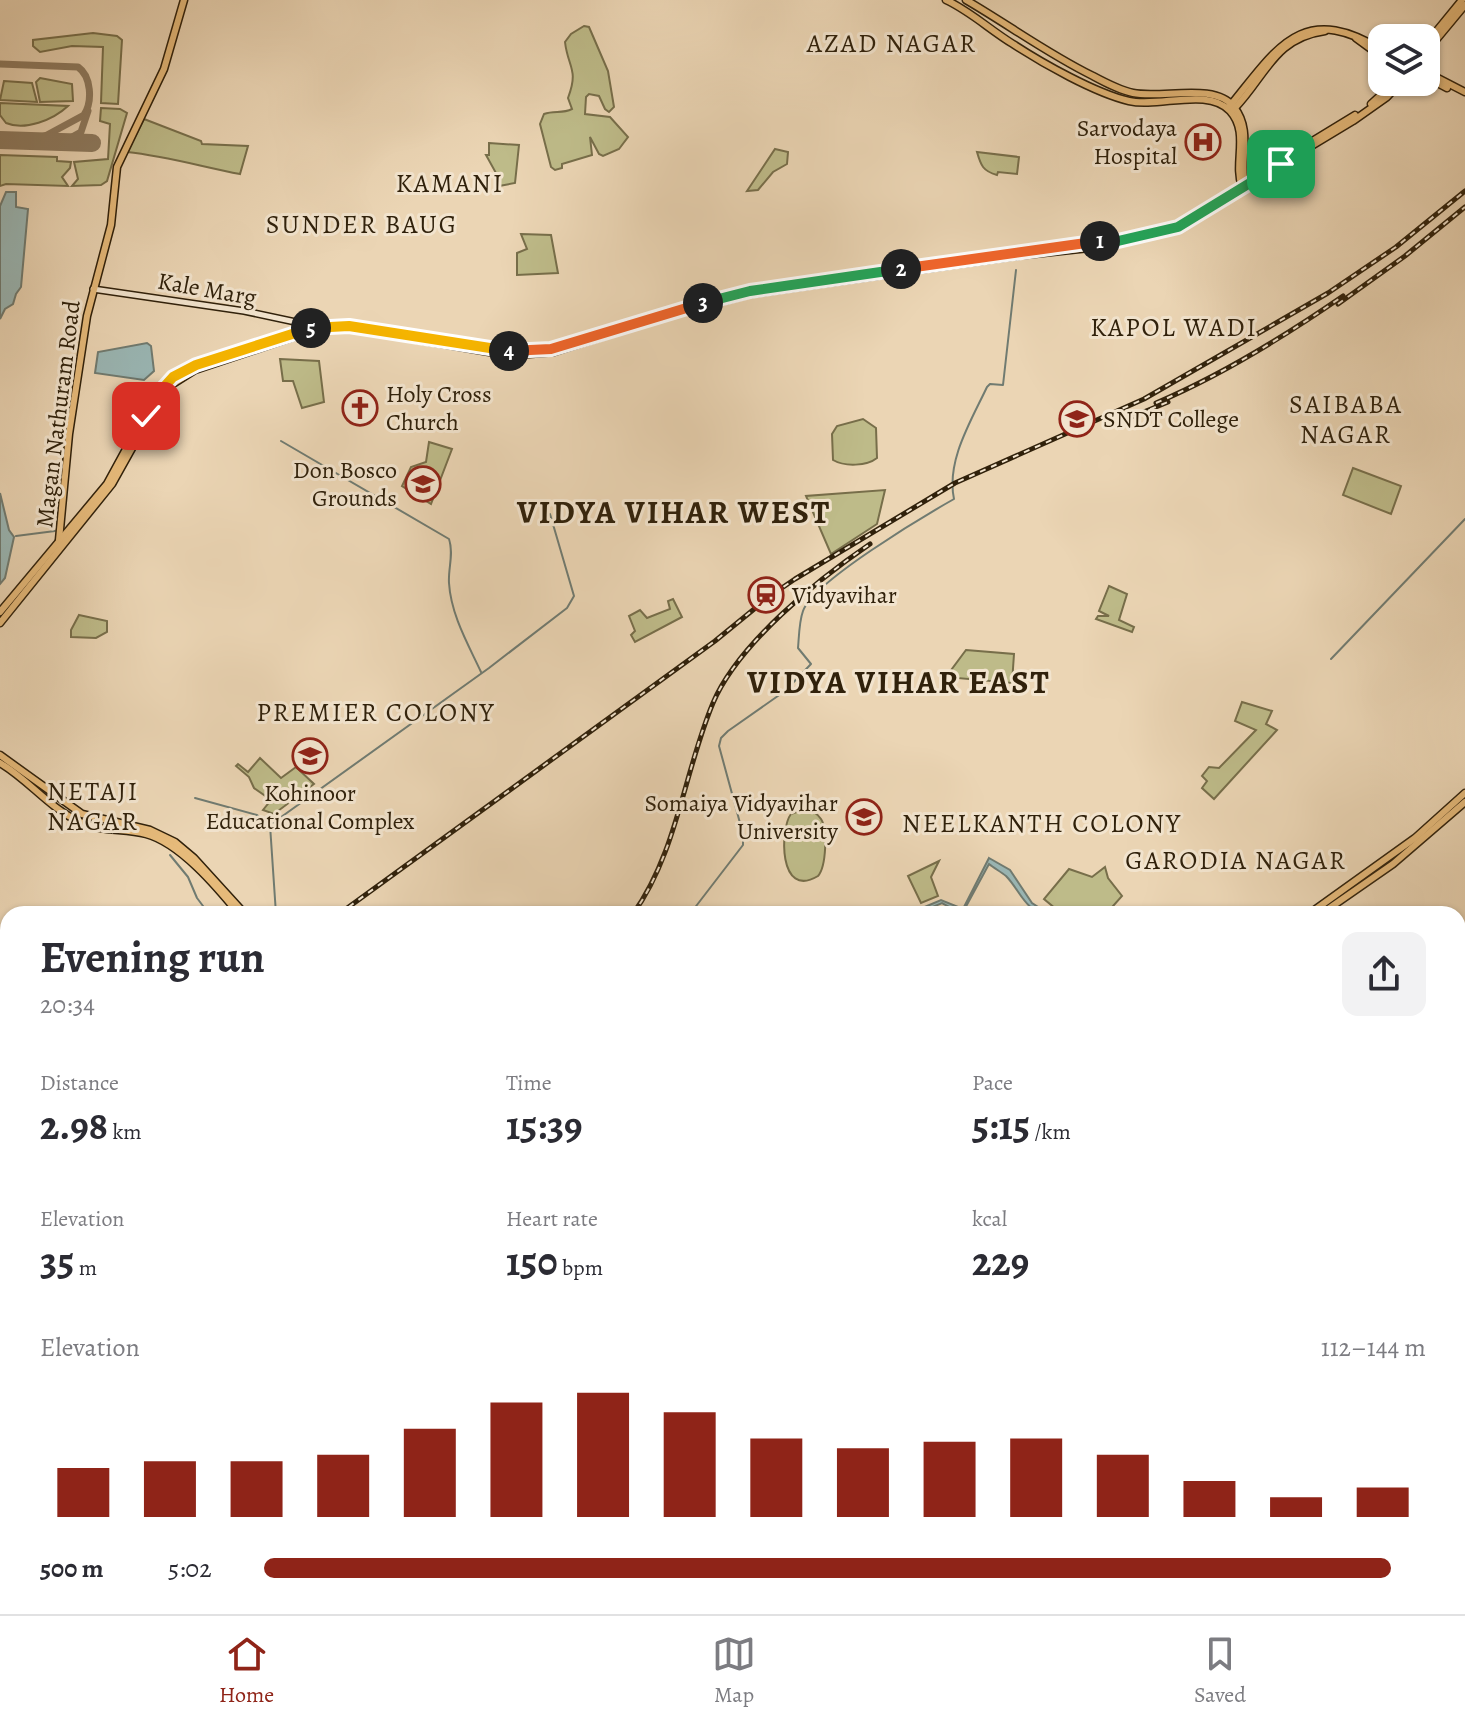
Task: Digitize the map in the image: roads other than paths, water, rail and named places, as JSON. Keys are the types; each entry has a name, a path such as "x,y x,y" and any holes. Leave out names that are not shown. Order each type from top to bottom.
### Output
{"main road":[{"name":"Magan Nathuram Road","path":"61,542 69,434 93,289 111,225 117,167 164,69 184,0"},
{"path":"946,0 1018,47 1126,100 1148,104 1197,99 1231,108"},
{"path":"966,0 1058,58 1131,92 1218,96 1231,108 1242,129 1243,184"},
{"path":"1440,29 1464,3"},
{"path":"1440,34 1464,3"},
{"path":"1231,108 1271,52 1301,32 1317,28 1337,29 1368,43"},
{"path":"1018,47 1024,38"},
{"path":"1097,88 1101,80"},
{"path":"1440,82 1465,94"},
{"path":"0,623 107,484 160,391 173,377 196,365 313,329 350,328 517,355 554,350 710,303 770,289 1089,248 1171,227 1381,96"},
{"name":"Kale Marg","path":"93,289 211,305 313,329"},
{"path":"0,612 61,542"},
{"path":"2,762 82,814 130,823 162,834 192,860 235,906"},
{"path":"2,762 17,770 65,814 79,822 107,830 149,834 192,860"},
{"path":"1317,906 1415,838 1465,793"},
{"path":"1451,806 1454,795"},
{"path":"1333,906 1393,864 1465,802"},
{"path":"1316,906 1402,844 1415,838"}],"water":[{"path":"6,192 16,192 16,207 28,209 21,287 13,304 5,309 0,319 0,206"},
{"path":"147,343 151,346 154,371 144,380 95,373 98,352"},
{"path":"0,493 9,530 14,537 5,578 0,584"},
{"path":"989,858 1010,870 1037,906 1029,906 1006,876 989,864 965,906"},
{"path":"941,900 956,906 942,903 927,906"}],"waterway":[{"path":"696,906 743,845 743,834 719,746 721,738 785,691 811,664 798,648 803,611 811,599 871,550 954,499 954,470 967,427 987,387 990,384 1003,385 1016,270"},
{"path":"281,441 449,539 450,595 461,629 481,672"},
{"path":"270,825 489,668 567,608 574,596 550,514"},
{"path":"1331,659 1465,519"},
{"path":"16,536 55,531"},
{"path":"195,798 257,815 270,825 275,906"},
{"path":"170,855 188,877 203,906"}],"railway":[{"path":"350,906 715,641 795,579 955,483 1144,399 1328,293 1396,247 1465,191"},
{"path":"1338,304 1405,256 1465,207"},
{"path":"1156,403 1252,354 1343,296"},
{"path":"1117,423 1168,402"},
{"path":"638,906 660,865 703,729 725,681 741,658 781,615 870,544"}],"place":[{"name":"Sarvodaya Hospital","path":"1203,142"},
{"name":"Holy Cross Church","path":"360,408"},
{"name":"SNDT College","path":"1077,419"},
{"name":"Don Bosco Grounds","path":"423,484"},
{"name":"Vidyavihar","path":"766,595"},
{"name":"Kohinoor Educational Complex","path":"310,756"},
{"name":"Somaiya Vidyavihar University","path":"864,817"}],"district":[{"name":"AZAD NAGAR","path":"892,43"},
{"name":"KAMANI","path":"450,183"},
{"name":"SUNDER BAUG","path":"362,224"},
{"name":"KAPOL WADI","path":"1174,327"},
{"name":"SAIBABA NAGAR","path":"1346,419"},
{"name":"VIDYA VIHAR WEST","path":"674,512"},
{"name":"VIDYA VIHAR EAST","path":"899,682"},
{"name":"PREMIER COLONY","path":"376,712"},
{"name":"NETAJI NAGAR","path":"93,806"},
{"name":"NEELKANTH COLONY","path":"1042,823"},
{"name":"GARODIA NAGAR","path":"1236,860"}]}
